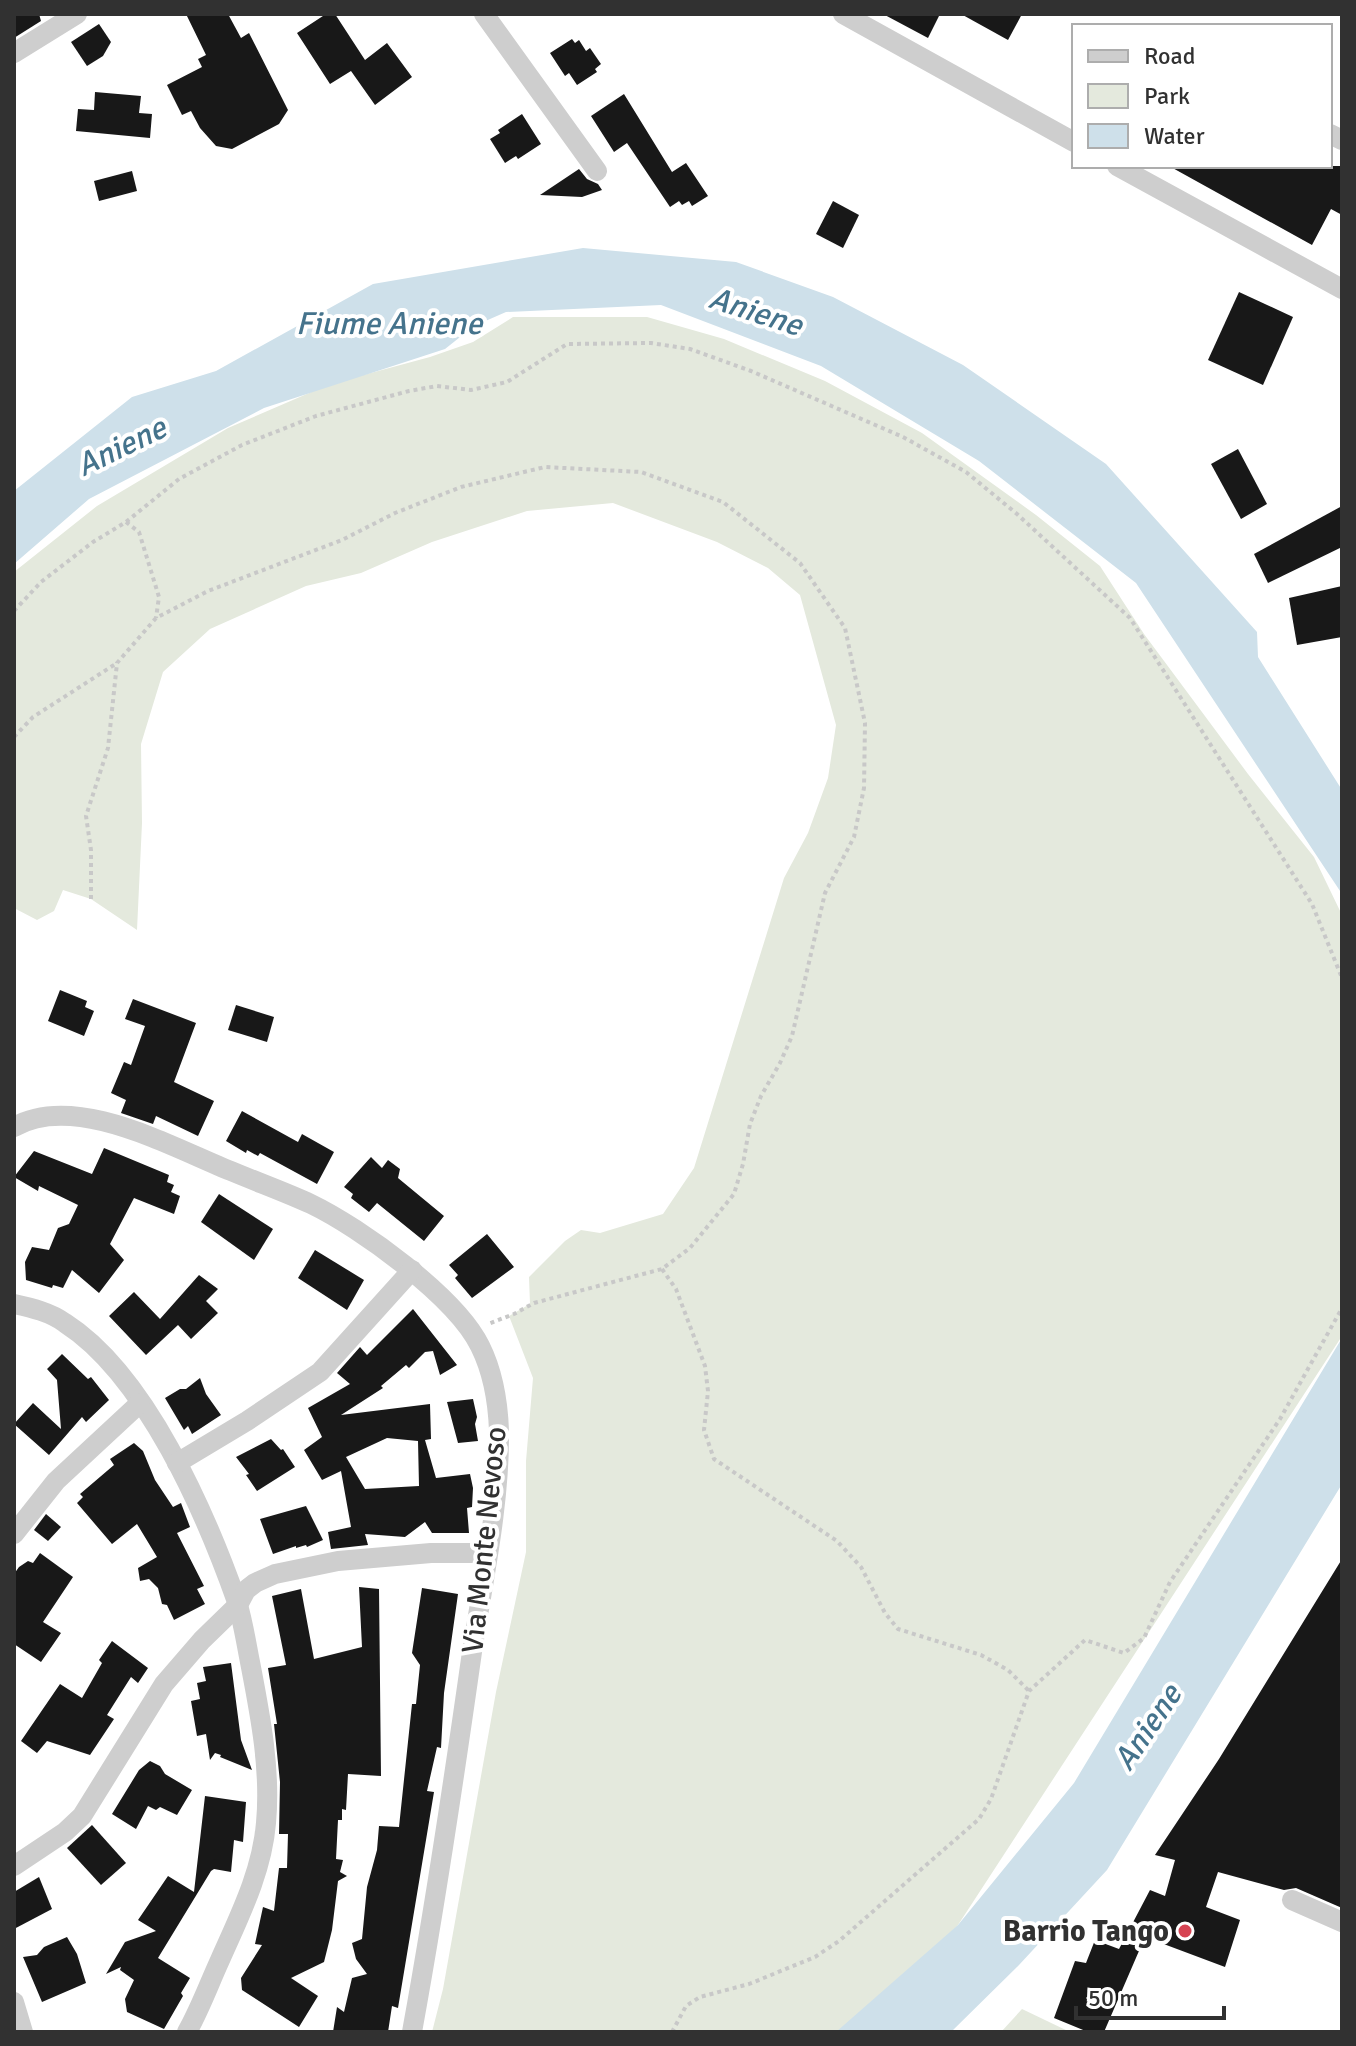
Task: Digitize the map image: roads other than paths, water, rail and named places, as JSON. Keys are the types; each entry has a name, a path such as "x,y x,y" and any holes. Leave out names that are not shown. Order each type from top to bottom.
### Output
{"street":[{"path":"14,53 77,14"},
{"path":"484,14 597,171"},
{"path":"843,14 1072,141"},
{"path":"1121,168 1342,289"},
{"name":"Via Monte Nevoso","path":"14,1127 36,1118 76,1114 109,1123 314,1205 412,1270 471,1330 480,1346 491,1376 498,1418 497,1461 487,1553 435,1904 412,2032"},
{"path":"177,1463 320,1372 412,1270"},
{"path":"14,1304 50,1314 71,1327 110,1364 140,1403 177,1463 238,1605 259,1706 267,1783 266,1822 262,1850 248,1894 187,2032"},
{"path":"14,1534 56,1481 140,1403"},
{"path":"14,1866 65,1832 82,1816 164,1684 238,1605 250,1586 285,1571 370,1557 487,1553"},
{"path":"1292,1900 1342,1922"},
{"path":"14,2002 23,2032"}],"water":[{"name":"Fiume Aniene","path":"583,248 736,262 833,297 963,365 1106,464 1257,632 1258,657 1342,790 1342,894 1136,583 979,461 821,366 661,305 506,312 474,326 445,349 264,408 89,499 14,564 14,491 132,397 216,371 373,284"},
{"name":"Aniene","path":"1342,1338 1342,1484 1107,1870 1019,1965 951,2032 836,2032 958,1925 1074,1783"}],"place":[{"name":"Barrio Tango","path":"1185,1931"}]}
